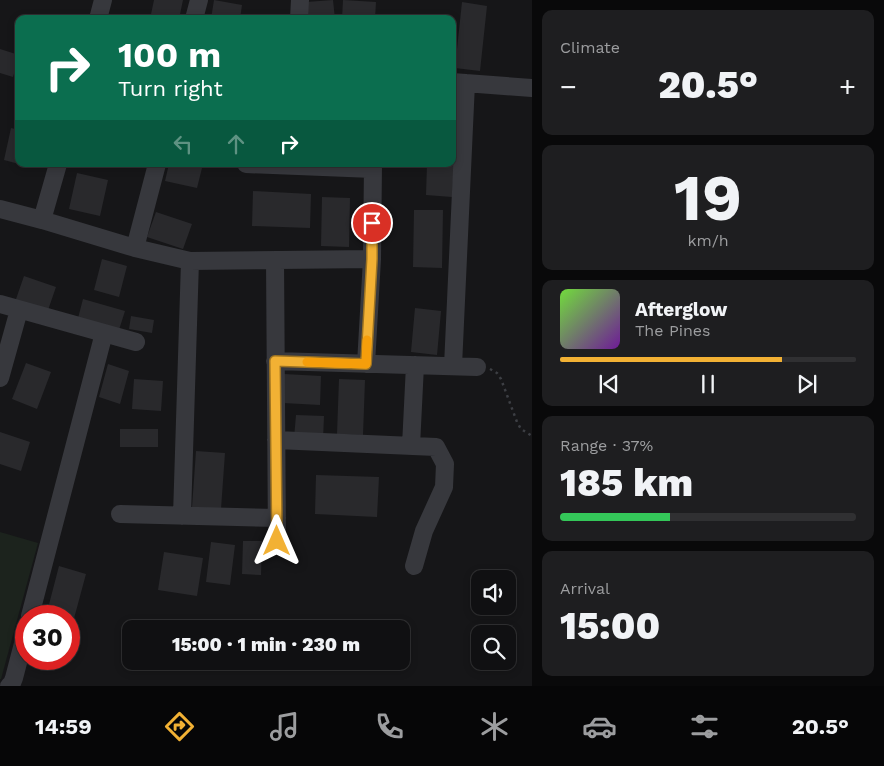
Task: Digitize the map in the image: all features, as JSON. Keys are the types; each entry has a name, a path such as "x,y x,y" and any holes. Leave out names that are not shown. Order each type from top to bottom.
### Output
{"street":[{"path":"99,15 103,0"},
{"path":"195,15 199,0"},
{"path":"299,15 300,0"},
{"path":"453,366 459,83 532,88"},
{"path":"42,220 57,167"},
{"path":"136,248 156,167"},
{"path":"366,364 372,259 373,167"},
{"path":"0,209 136,248 190,261 372,259"},
{"path":"275,260 277,541"},
{"path":"182,516 190,261"},
{"path":"0,304 136,342"},
{"path":"0,378 19,310"},
{"path":"33,605 104,333"},
{"path":"275,361 477,367"},
{"path":"411,446 415,365"},
{"path":"276,440 436,447 445,464 444,487 424,531 414,566"},
{"path":"120,514 277,518"},
{"path":"9,686 12,683 16,670"}],"path":[{"path":"477,367 492,369 497,373 517,422 521,429 532,436"}],"shaded area":[{"path":"0,532 38,543 21,605 15,605 15,628 0,679"}],"building":[{"path":"154,0 183,0 180,15 151,15"},
{"path":"214,0 242,5 241,15 212,15"},
{"path":"333,0 335,15 307,15 306,2"},
{"path":"343,0 376,2 375,15 342,15"},
{"path":"462,2 487,6 480,71 456,68"},
{"path":"0,49 15,54 13,77 0,73"},
{"path":"11,128 15,129 15,163 4,160"},
{"path":"168,167 202,167 197,188 165,181"},
{"path":"427,167 454,167 452,197 426,195"},
{"path":"77,173 108,180 100,216 69,209"},
{"path":"253,191 311,194 310,228 252,226"},
{"path":"322,197 350,198 349,247 321,246"},
{"path":"414,210 443,210 442,268 413,267"},
{"path":"156,212 192,224 183,249 147,237"},
{"path":"102,259 127,266 119,297 94,290"},
{"path":"24,276 56,287 47,313 15,302"},
{"path":"83,299 125,311 118,333 77,322"},
{"path":"415,308 441,311 437,355 411,352"},
{"path":"131,316 154,320 152,333 129,329"},
{"path":"26,363 51,372 37,409 12,399"},
{"path":"108,364 129,371 120,404 99,397"},
{"path":"284,374 321,376 320,405 283,403"},
{"path":"134,379 163,381 161,411 132,409"},
{"path":"339,379 365,380 363,435 337,434"},
{"path":"296,415 324,416 323,440 294,438"},
{"path":"120,429 158,429 158,447 120,447"},
{"path":"0,432 30,442 21,471 0,464"},
{"path":"196,451 225,453 221,509 192,507"},
{"path":"316,475 379,477 377,517 315,514"},
{"path":"243,541 262,541 261,575 242,574"},
{"path":"211,542 235,545 230,585 206,582"},
{"path":"164,552 203,558 197,596 158,590"},
{"path":"59,566 86,574 78,605 49,605"}],"slow traffic":[{"path":"307,362 366,364 367,340"}],"route":[{"path":"277,541 275,361 366,364 372,259 372,223"}]}
